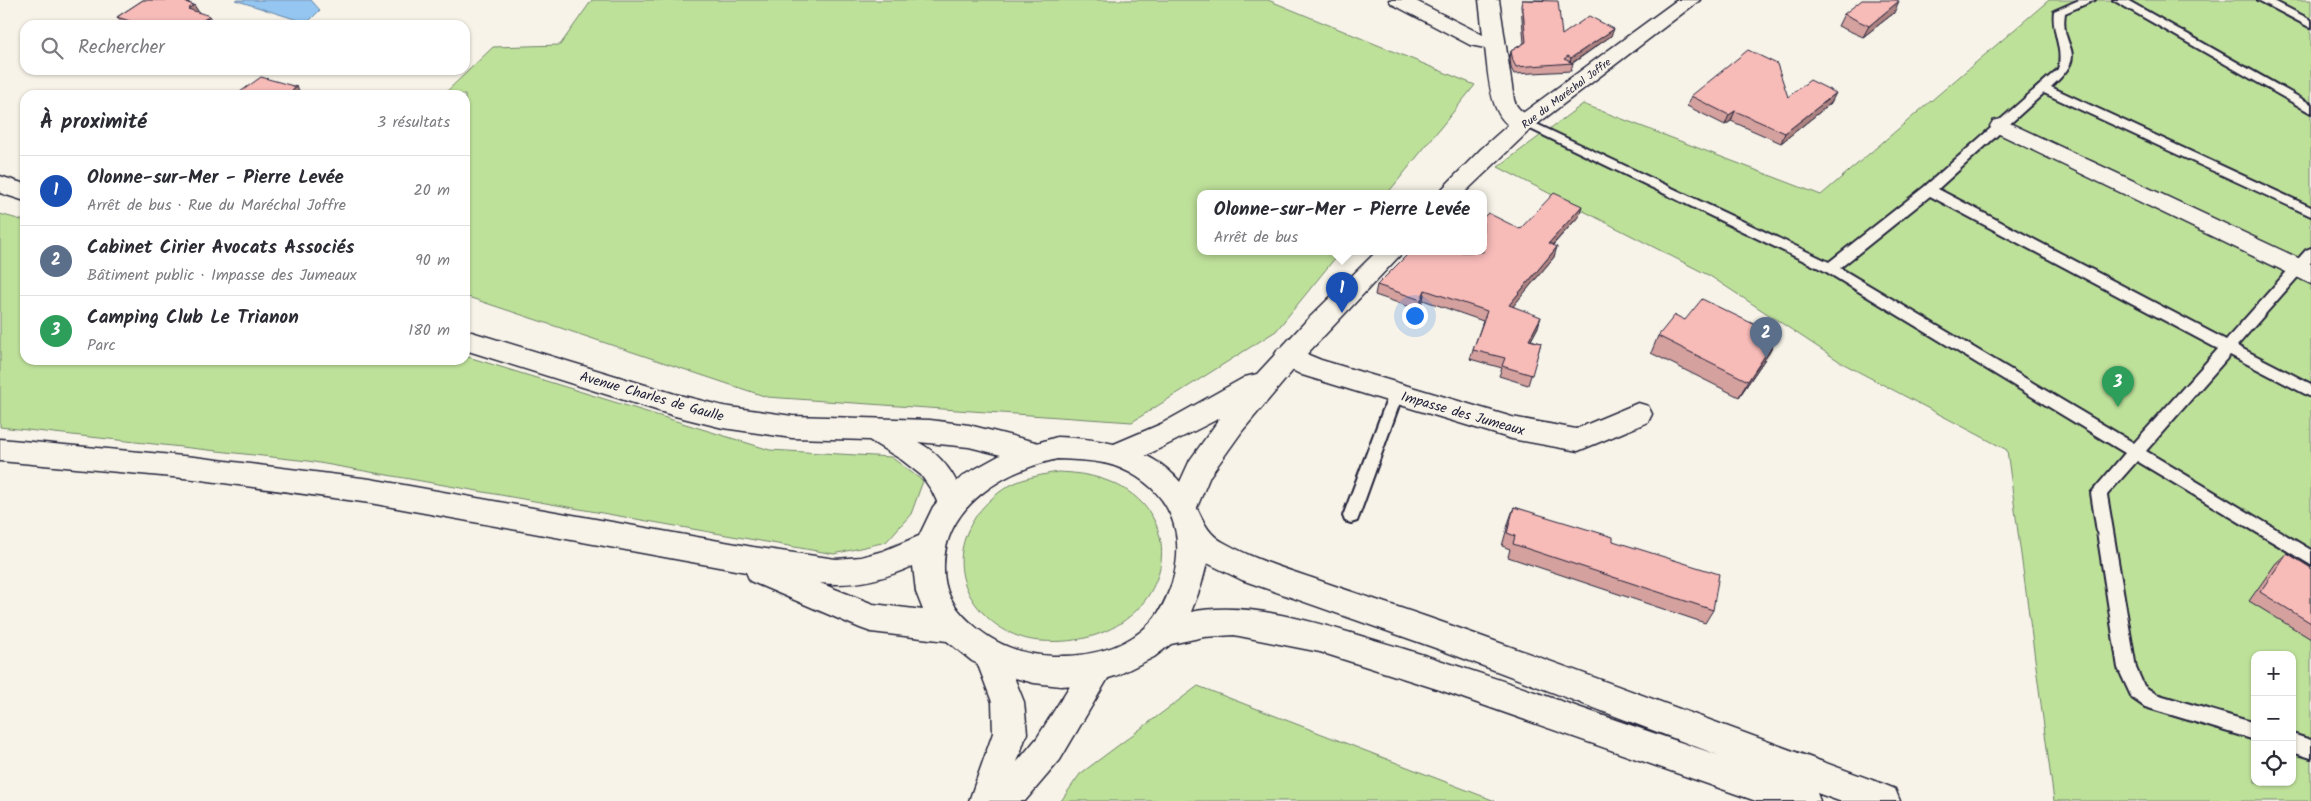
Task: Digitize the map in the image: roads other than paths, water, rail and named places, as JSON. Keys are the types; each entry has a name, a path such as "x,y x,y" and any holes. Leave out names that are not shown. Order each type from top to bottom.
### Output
{"main road":[{"path":"1399,0 1477,41 1494,43"},
{"path":"1489,0 1494,43 1507,111 1513,118 1524,123"},
{"name":"Rue du Maréchal Joffre","path":"1452,190 1524,123 1690,0"},
{"path":"2001,126 2306,266"},
{"path":"0,184 20,191"},
{"path":"1183,508 1189,487 1207,453 1279,365 1388,255"},
{"name":"Avenue Charles de Gaulle","path":"470,342 723,417 792,426 940,432 969,436 1033,452"},
{"path":"1117,455 1152,443 1180,429 1279,365"},
{"name":"Impasse des Jumeaux","path":"1279,365 1312,368 1538,434 1578,440 1638,414"},
{"path":"874,430 931,464 947,488 952,504"},
{"path":"1162,632 1181,600 1191,567 1193,537 1183,508 1156,475 1140,464 1117,455 1089,449 1057,448 1033,452 996,468 972,484 952,504 938,526 931,544 927,577 934,605 954,628 991,657 1025,667 1061,671 1098,668 1134,651 1162,632 1204,623 1234,621 1320,638 1440,675 1803,801"},
{"path":"0,450 194,468 370,491 720,555 836,572 861,570 888,563 931,544"},
{"path":"1193,537 1211,552 1253,572 1499,658 1883,801"},
{"path":"720,555 871,618 954,628"},
{"path":"986,801 1010,733 1008,702 991,657"},
{"path":"1002,801 1036,766 1055,739 1075,700 1098,668"}],"lane":[{"path":"1830,268 1929,190 2063,70 2068,58 2067,45 2058,27 2060,11 2089,0"},
{"path":"2119,0 2311,109"},
{"path":"2264,0 2311,24"},
{"path":"2043,88 2311,212"},
{"path":"1524,123 1830,268 2311,558"},
{"path":"1929,190 2311,391"},
{"path":"2251,731 2151,701 2138,692 2127,668 2099,492 2228,347 2306,266"},
{"path":"1351,516 1396,394"},
{"path":"2296,744 2311,749"}],"water":[{"path":"235,0 311,0 320,10 310,20 298,20"}],"place":[{"name":"Olonne-sur-Mer - Pierre Levée","path":"1342,313"},
{"name":"Cabinet Cirier Avocats Associés","path":"1766,358"},
{"name":"Camping Club Le Trianon","path":"2118,407"}]}
